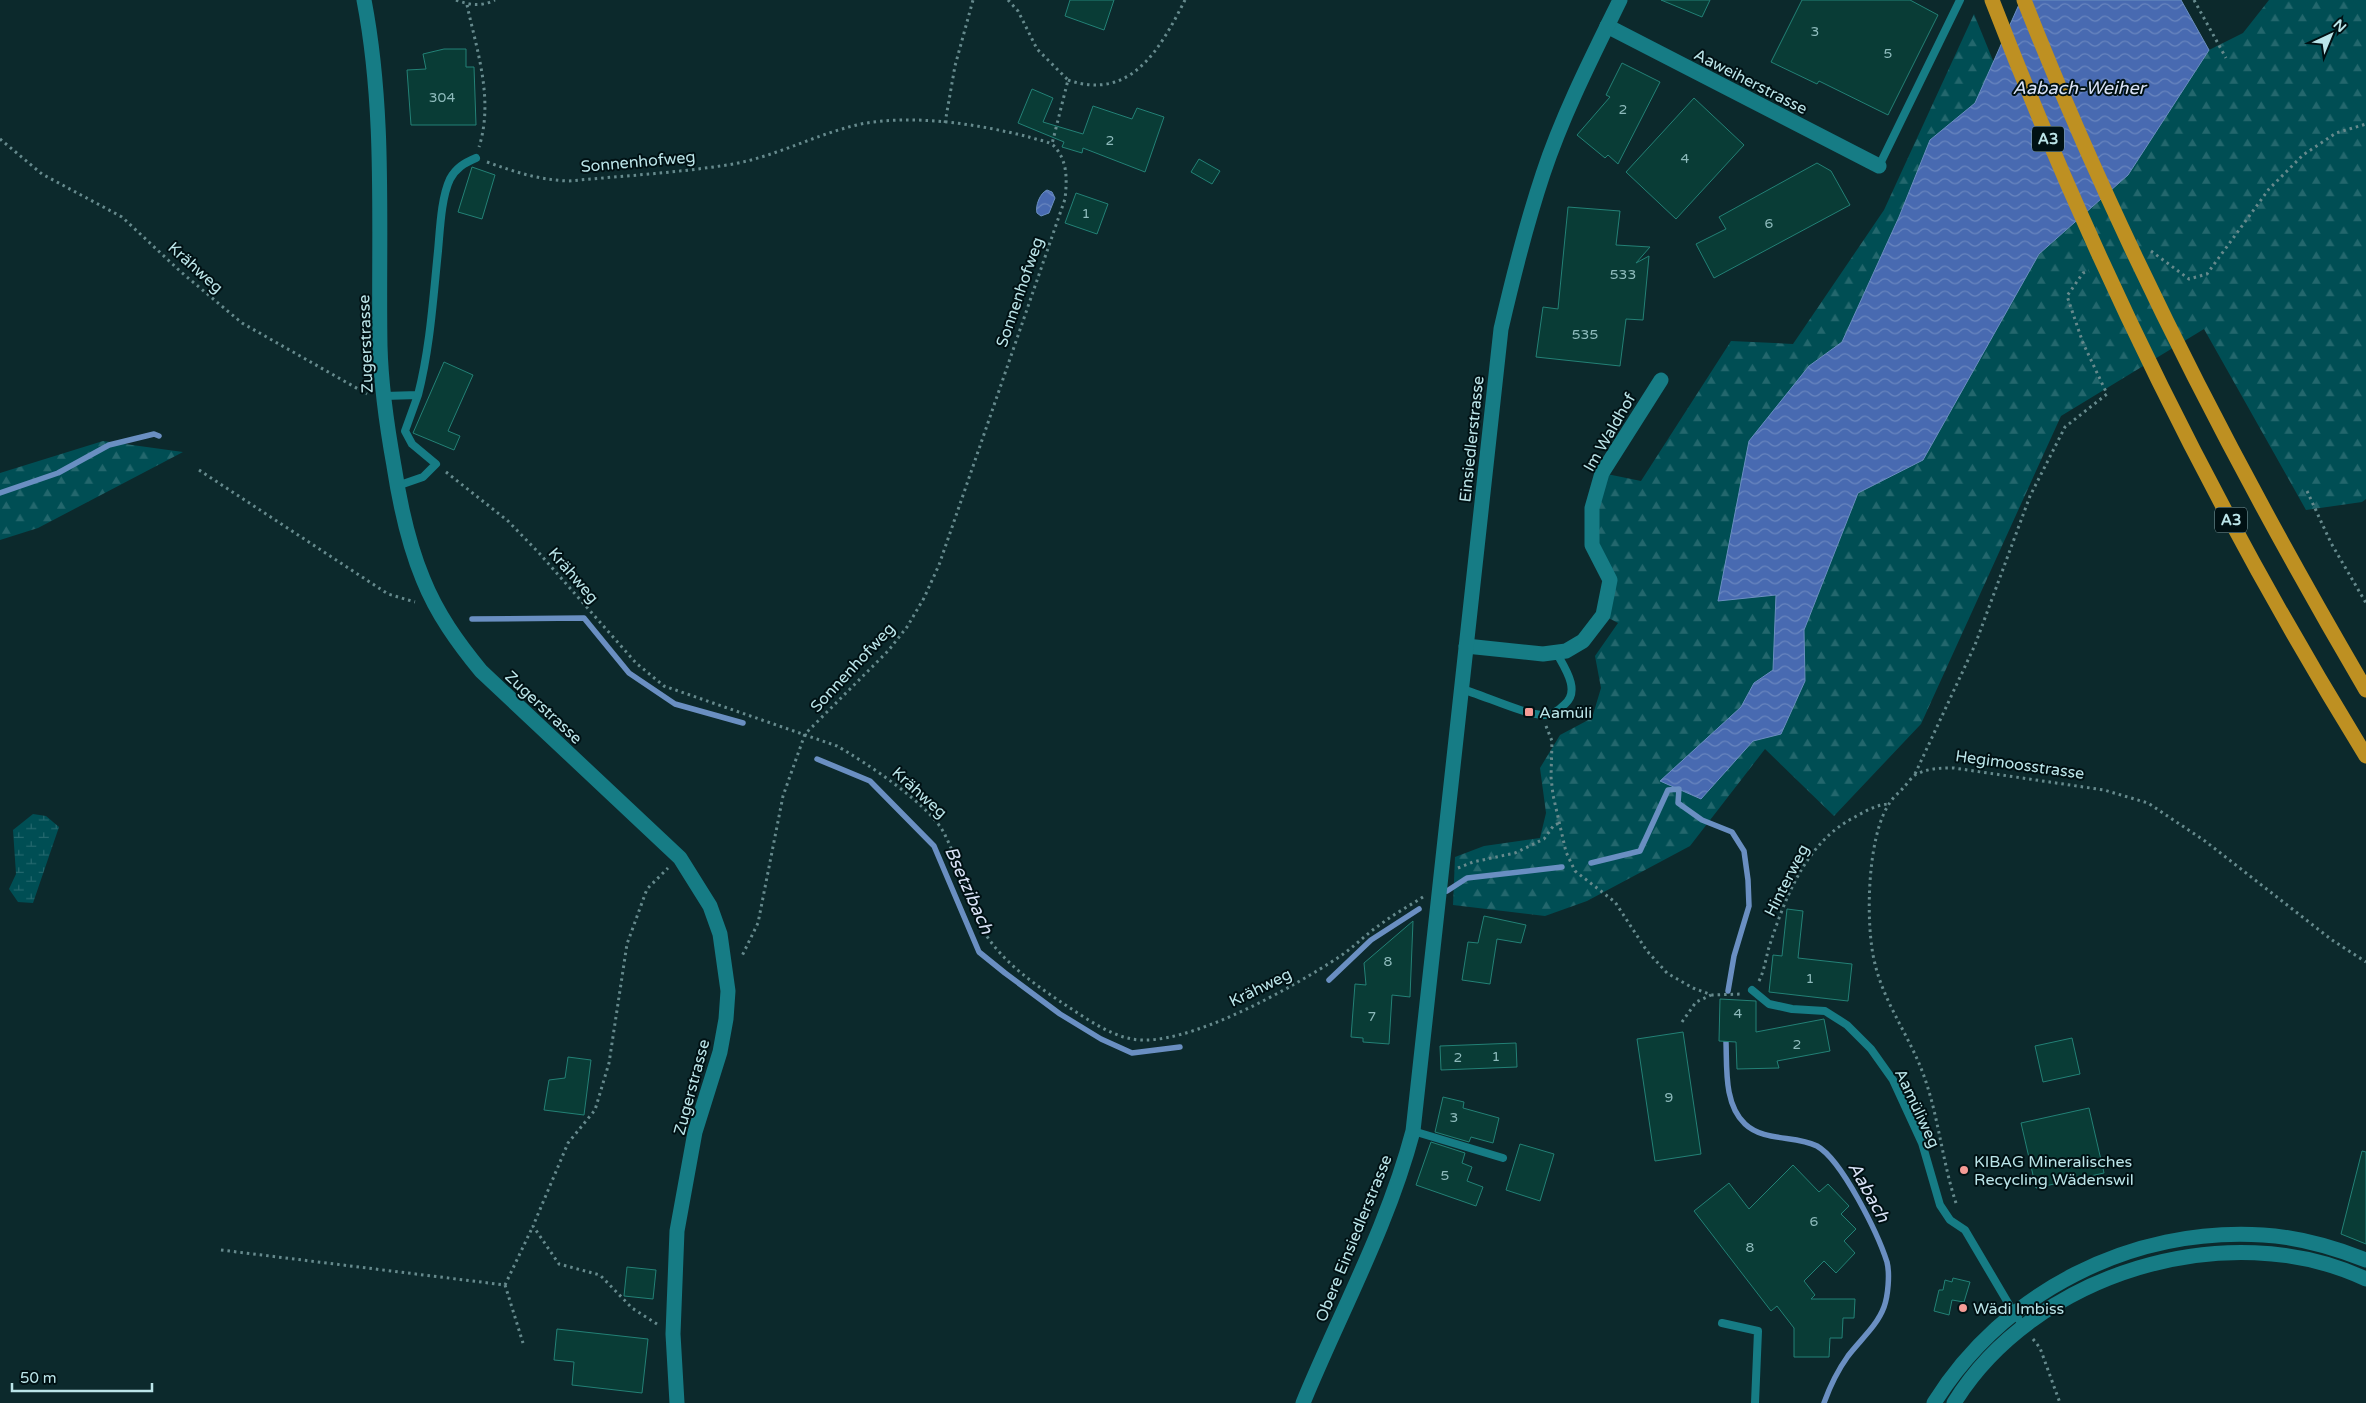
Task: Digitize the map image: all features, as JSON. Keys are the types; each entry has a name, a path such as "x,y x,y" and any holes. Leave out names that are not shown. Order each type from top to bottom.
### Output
{"highway":[{"name":"A3","path":"1992,0 2062,173 2109,277 2222,504 2310,663 2366,756"},
{"name":"A3","path":"2024,0 2058,87 2137,263 2247,479 2366,690"}],"main road":[{"name":"Zugerstrasse","path":"364,0 376,99 379,158 380,348 384,396 397,486 411,547 432,600 460,646 481,671 680,858 710,906 720,934 726,962 728,991 726,1019 720,1052 695,1132 677,1231 673,1334 677,1403"},
{"name":"Einsiedlerstrasse","path":"1438,894 1501,329 1518,252 1543,173 1571,100 1620,0"},
{"name":"Aaweiherstrasse","path":"1607,26 1879,166"},
{"name":"Im Waldhof","path":"1466,646 1543,654 1566,651 1583,641 1603,615 1610,580 1592,545 1592,508 1602,473 1661,380"},
{"name":"Obere Einsiedlerstrasse","path":"1303,1403 1389,1206 1403,1168 1413,1131 1438,894"},
{"path":"1934,1403 1961,1365 1989,1333 2067,1277 2127,1251 2176,1239 2222,1234 2264,1235 2309,1242 2366,1260"},
{"path":"1954,1403 1981,1368 2024,1327 2048,1309 2083,1289 2133,1268 2182,1257 2227,1253 2270,1254 2318,1262 2366,1279"}],"lane":[{"path":"1879,166 1960,0"},
{"path":"397,486 424,477 436,464 412,444 405,431 418,395 427,359 447,186 456,170 462,164 476,158"},
{"path":"384,396 418,395"},
{"path":"1461,689 1533,713 1544,715 1560,709 1568,702 1572,690 1569,676 1556,652"},
{"name":"Aamüliweg","path":"1752,990 1769,1004 1792,1009 1825,1011 1847,1025 1871,1049 1892,1080 1922,1144 1940,1205 1950,1220 1965,1230"},
{"path":"1413,1131 1503,1158"},
{"path":"1965,1230 2014,1314 2024,1327"},
{"path":"1722,1323 1758,1331 1756,1403"}],"path":[{"path":"456,0 467,4 486,5 494,0"},
{"path":"945,123 955,66 974,0"},
{"path":"1008,0 1018,11 1034,44 1068,80 1081,84 1098,84 1118,79 1141,68 1164,38 1185,0"},
{"path":"2194,0 2226,58"},
{"path":"467,4 485,88 484,125 476,158"},
{"path":"1052,144 1068,80"},
{"name":"Sonnenhofweg","path":"476,158 536,178 569,181 727,166 764,157 841,129 863,124 902,121 945,123 1005,131 1052,144 1064,160 1066,171 1065,199 939,565 924,598 907,627 865,675 805,734 783,796 758,924 741,958 726,962"},
{"path":"2145,246 2189,279 2207,274 2269,189 2303,155 2336,133 2366,124"},
{"name":"Krähweg","path":"0,139 42,174 122,217 180,272 242,323 371,397 384,396"},
{"path":"1965,1230 1950,1186 1927,1083 1914,1049 1883,989 1874,964 1868,912 1870,881 1880,824 1888,804 1915,774 1975,645 2030,496 2065,427 2107,394 2083,343 2067,296 2083,273 2092,270"},
{"name":"Krähweg","path":"436,464 508,522 539,553 636,663 664,686 837,746 859,758 891,782 932,816 944,832 980,926 993,946 1012,966 1036,985 1107,1030 1131,1039 1151,1041 1181,1034 1236,1012 1292,985 1340,956 1381,924 1438,894 1457,868 1473,862 1515,853 1544,839 1554,825 1560,823"},
{"path":"199,470 388,594 420,604 432,600"},
{"path":"2307,491 2331,543 2366,603"},
{"path":"1544,715 1545,729 1552,741 1550,777 1552,796 1566,852 1575,871 1615,902 1647,951 1667,973 1693,988 1712,995 1746,994 1752,990"},
{"name":"Hegimoosstrasse","path":"1915,774 1935,768 1954,768 2104,790 2148,804 2205,841 2332,940 2366,962"},
{"name":"Hinterweg","path":"1760,977 1783,908 1808,858 1824,837 1844,823 1881,805 1888,804"},
{"path":"523,1343 505,1285 534,1226 568,1143 594,1110 609,1064 627,944 647,889 680,858"},
{"path":"1682,1022 1696,1002 1712,995"},
{"path":"534,1226 559,1264 600,1276 632,1308 673,1334"},
{"path":"221,1250 505,1285"},
{"path":"2024,1327 2040,1348 2060,1403"}],"green space":[{"path":"2269,0 2366,0 2366,499 2362,502 2306,510 2204,329 2061,416 1921,724 1834,816 1765,749 1690,846 1587,901 1545,916 1453,905 1455,857 1484,846 1540,838 1546,813 1540,768 1560,735 1592,718 1601,688 1595,656 1618,623 1603,615 1610,577 1592,545 1602,473 1641,481 1731,341 1793,344 1884,210 1974,14 1994,63 1975,103 1930,140 1899,217 1842,342 1809,366 1718,601 1776,595 1773,670 1754,683 1741,707 1661,781 1700,799 1753,741 1781,734 1805,681 1804,630 1858,493 1923,460 2039,254 2128,175 2209,50 2243,33"},
{"path":"103,441 183,452 38,528 0,540 0,473"},
{"path":"33,814 46,816 59,827 33,903 18,902 9,889 16,874 13,830"}],"water":[{"name":"Aabach-Weiher","path":"2021,0 2181,0 2209,50 2128,175 2039,254 1923,460 1858,493 1804,630 1805,681 1781,734 1753,741 1701,799 1660,781 1741,707 1754,683 1773,670 1776,595 1718,601 1749,441 1809,366 1842,342 1899,217 1930,140 1975,103"},
{"path":"1047,190 1052,192 1055,198 1049,213 1041,216 1037,213 1037,203 1042,194"}],"building":[{"path":"1070,0 1114,0 1104,30 1065,16"},
{"path":"1661,0 1710,0 1702,17"},
{"path":"1802,0 1910,0 1938,15 1888,115 1819,81 1817,84 1771,62"},
{"path":"444,49 466,49 466,67 474,67 476,125 411,125 407,70 426,69 423,54"},
{"path":"1622,63 1660,82 1618,164 1608,155 1605,158 1577,135 1610,97 1606,95"},
{"path":"1032,89 1053,98 1043,122 1083,134 1093,106 1132,119 1137,108 1164,117 1145,172 1083,148 1082,153 1062,147 1064,142 1018,123"},
{"path":"1694,98 1744,145 1676,219 1626,172"},
{"path":"1199,159 1220,171 1212,184 1191,172"},
{"path":"1817,163 1831,171 1850,205 1714,278 1696,244 1726,229 1719,217"},
{"path":"472,167 495,175 482,219 458,212"},
{"path":"1076,193 1108,204 1097,234 1065,223"},
{"path":"1568,207 1620,211 1616,245 1650,247 1636,263 1649,256 1643,320 1626,319 1620,366 1536,357 1543,307 1558,309"},
{"path":"444,362 473,375 448,431 460,436 454,450 413,433"},
{"path":"1787,909 1803,911 1798,958 1852,964 1848,1001 1769,992 1773,955 1782,956"},
{"path":"1484,916 1526,925 1521,943 1497,939 1490,984 1462,980 1468,942 1478,943"},
{"path":"1413,921 1410,997 1392,995 1389,1044 1363,1042 1363,1038 1351,1037 1355,984 1366,985 1364,963"},
{"path":"1720,999 1756,1001 1756,1032 1824,1019 1830,1051 1777,1061 1779,1068 1737,1069 1736,1042 1719,1041"},
{"path":"1683,1032 1701,1154 1655,1161 1637,1039"},
{"path":"2072,1038 2080,1074 2043,1082 2035,1046"},
{"path":"1516,1043 1517,1067 1441,1070 1440,1046"},
{"path":"568,1057 591,1060 584,1115 544,1110 549,1080 565,1078"},
{"path":"1443,1097 1464,1102 1463,1108 1499,1118 1493,1143 1471,1137 1469,1142 1435,1132"},
{"path":"2089,1108 2104,1173 2036,1188 2021,1123"},
{"path":"1431,1142 1465,1153 1462,1163 1472,1167 1467,1181 1483,1187 1476,1206 1416,1185"},
{"path":"1520,1144 1554,1154 1540,1201 1506,1190"},
{"path":"2362,1151 2366,1152 2366,1244 2341,1234"},
{"path":"1793,1165 1819,1192 1828,1184 1849,1206 1841,1214 1856,1229 1844,1241 1855,1253 1836,1273 1824,1261 1804,1281 1815,1295 1811,1299 1855,1299 1854,1318 1843,1318 1842,1338 1830,1338 1829,1357 1794,1357 1794,1328 1777,1306 1771,1311 1694,1211 1729,1183 1749,1209"},
{"path":"627,1267 656,1270 653,1299 624,1296"},
{"path":"1953,1278 1970,1282 1964,1302 1952,1300 1949,1315 1934,1311 1939,1290 1943,1290 1945,1280 1952,1282"},
{"path":"557,1329 648,1339 642,1393 572,1385 574,1362 554,1360"}],"waterway":[{"path":"0,493 58,473 109,445 154,434 159,436"},
{"path":"472,619 584,618 629,673 675,704 743,723"},
{"name":"Bsetzibach","path":"817,759 870,781 934,846 979,952 1005,973 1060,1014 1101,1039 1132,1053 1180,1047"},
{"name":"Aabach","path":"1679,789 1678,803 1702,820 1732,832 1744,851 1749,906 1734,956 1728,991"},
{"name":"Bsetzibach","path":"1591,863 1640,851 1668,790 1679,789"},
{"name":"Bsetzibach","path":"1447,891 1467,878 1562,867"},
{"name":"Bsetzibach","path":"1329,980 1371,940 1419,909"},
{"name":"Aabach","path":"1726,1042 1728,1086 1733,1107 1738,1116 1753,1130 1771,1136 1800,1140 1817,1146 1827,1154 1848,1181 1876,1234 1887,1262 1887,1291 1881,1314 1873,1327 1844,1361 1824,1403"}],"place":[{"name":"Aamüli","path":"1529,712"},
{"name":"KIBAG Mineralisches Recycling Wädenswil","path":"1964,1170"},
{"name":"Wädi Imbiss","path":"1963,1308"}]}
